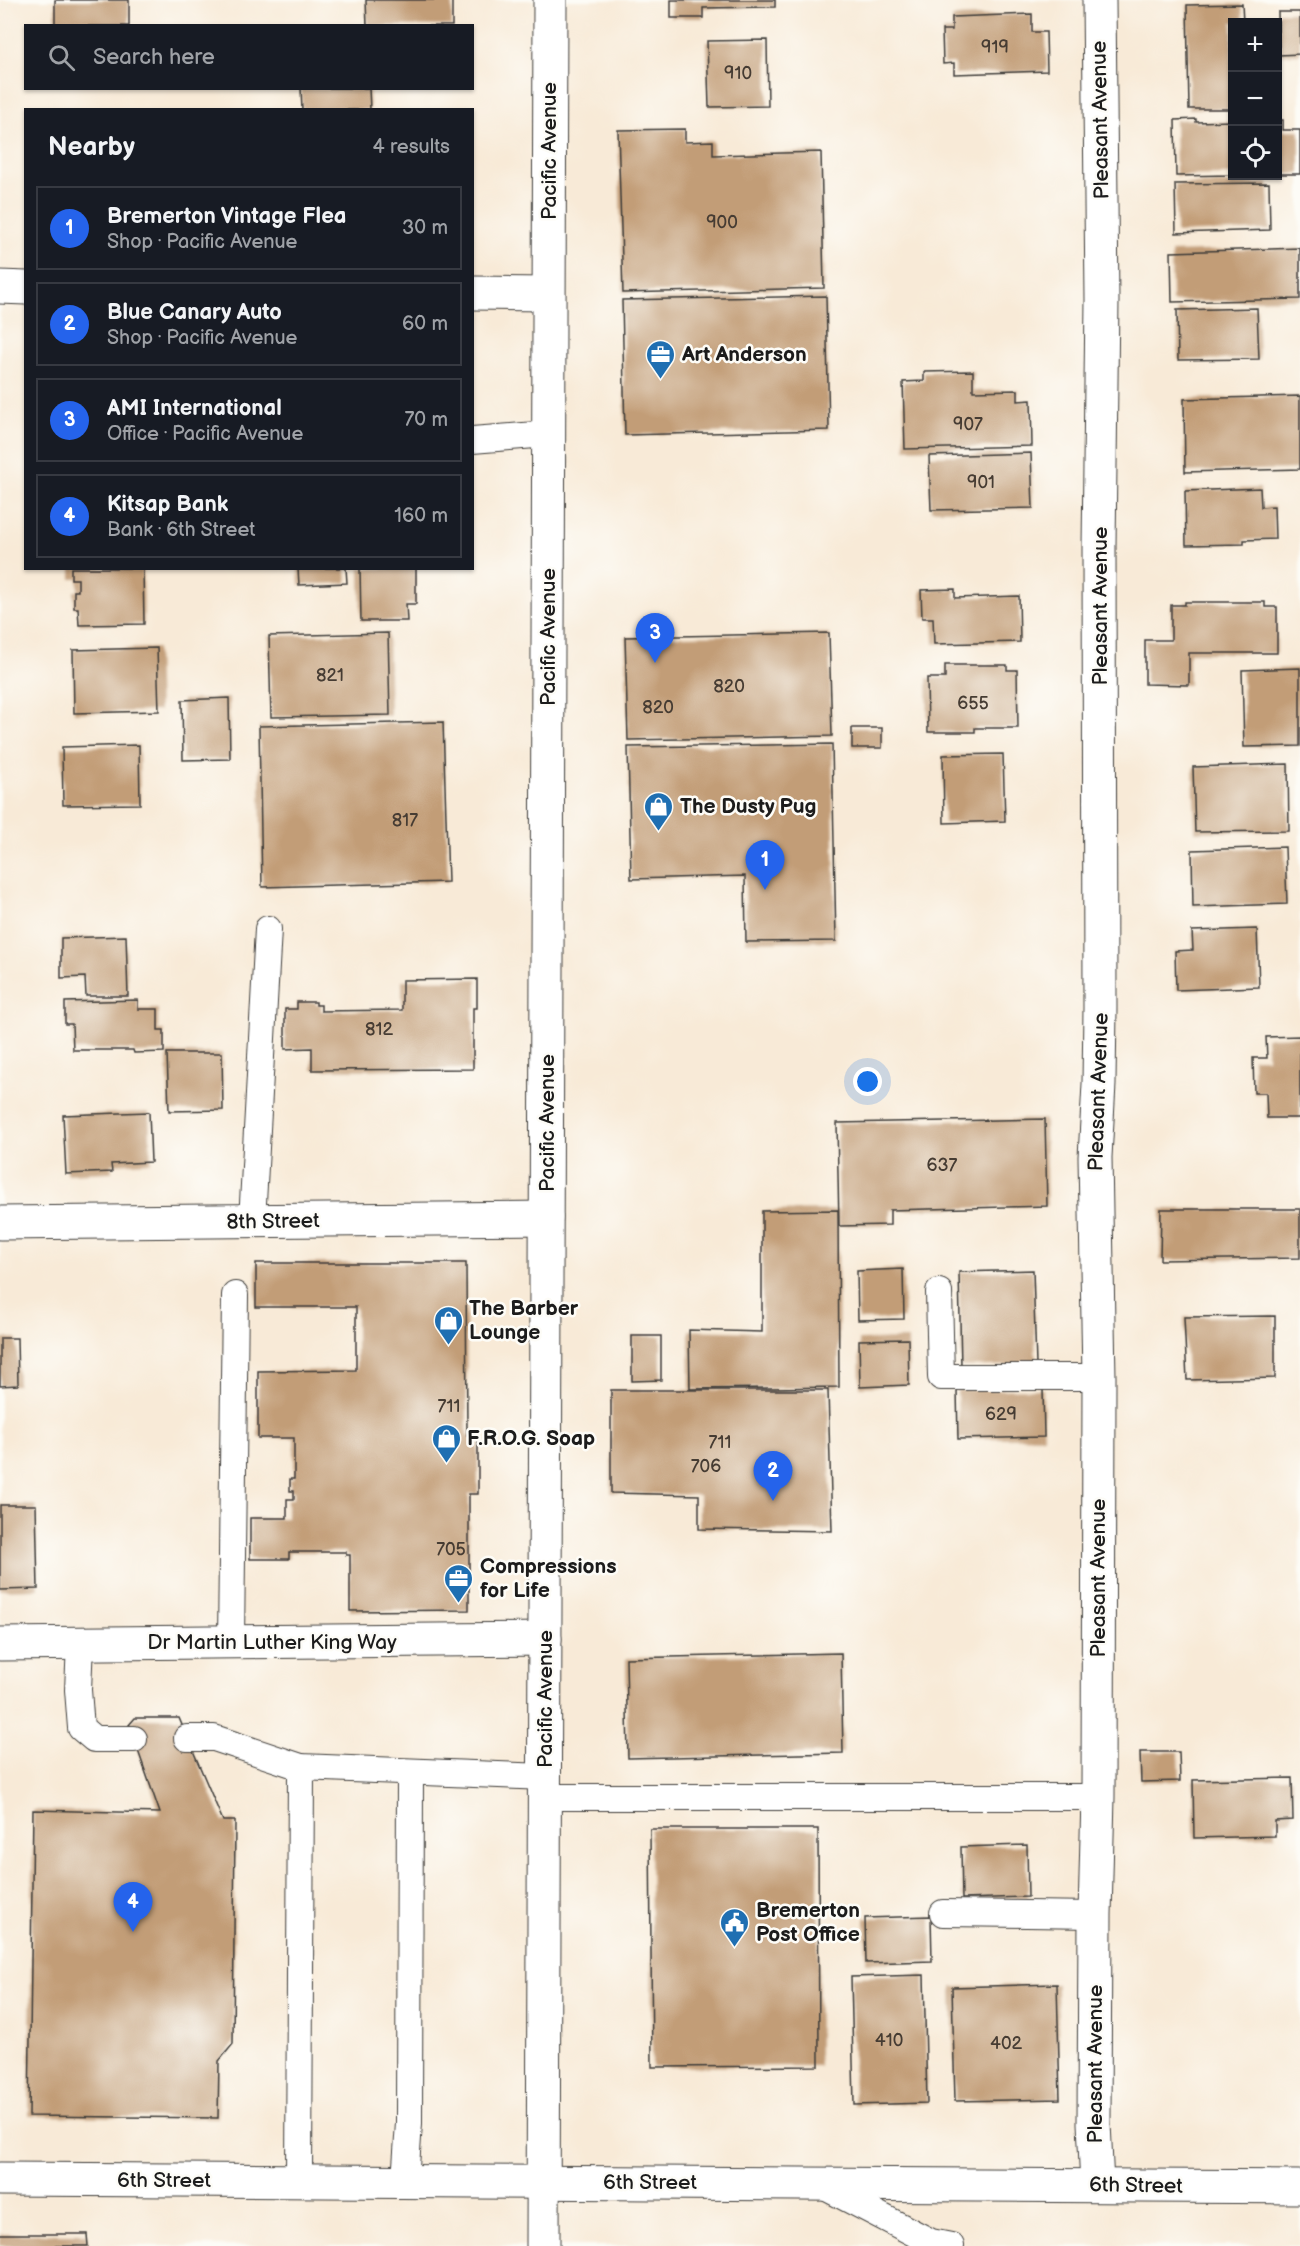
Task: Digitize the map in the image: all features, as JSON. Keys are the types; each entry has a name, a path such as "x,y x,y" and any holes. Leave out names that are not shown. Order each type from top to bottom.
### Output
{"street":[{"name":"Pacific Avenue","path":"543,2246 550,0"},
{"name":"Pleasant Avenue","path":"1097,2185 1094,2123 1098,1797 1099,1377 1095,1157 1100,1008 1099,547 1102,300 1099,0"},
{"path":"0,288 24,288"},
{"path":"474,293 548,294"},
{"name":"8th Street","path":"0,1223 546,1218"},
{"name":"Dr Martin Luther King Way","path":"0,1644 545,1639"},
{"name":"6th Street","path":"0,2179 1300,2187"}],"lane":[{"path":"474,440 548,434"},
{"path":"252,1221 268,929"},
{"path":"939,1292 941,1377 1099,1377"},
{"path":"231,1642 236,1295"},
{"path":"81,1643 78,1690 81,1728 94,1739 134,1739"},
{"path":"187,1738 214,1738 301,1767 410,1772 545,1787 1098,1797"},
{"path":"299,2181 301,1767"},
{"path":"405,2181 409,2123 410,1772"},
{"path":"943,1913 1095,1915"},
{"path":"818,2183 931,2242 951,2246"}],"building":[{"path":"55,0 129,0 129,24 55,24"},
{"path":"366,0 452,0 452,24 367,24"},
{"path":"671,0 775,0 775,7 703,8 703,18 671,18"},
{"path":"1242,4 1243,18 1228,18 1228,109 1189,109 1187,5"},
{"path":"1278,12 1300,12 1300,54 1282,55 1282,18 1278,18"},
{"path":"1032,14 1032,32 1046,32 1047,71 954,74 954,63 943,64 942,30 952,30 952,17"},
{"path":"767,40 768,106 709,107 707,41"},
{"path":"301,90 369,90 370,108 302,108"},
{"path":"1175,120 1228,121 1228,175 1176,176"},
{"path":"1282,120 1283,130 1300,130 1300,174 1282,174"},
{"path":"685,129 685,142 713,141 713,155 821,152 824,288 623,293 618,130"},
{"path":"1269,183 1270,230 1176,233 1175,184"},
{"path":"1300,248 1300,299 1172,302 1171,252"},
{"path":"826,296 829,430 625,435 622,300"},
{"path":"1257,308 1259,359 1178,360 1177,310"},
{"path":"973,371 973,391 1018,390 1018,401 1031,400 1032,446 905,449 903,382 924,381 924,372"},
{"path":"1300,396 1300,469 1185,472 1184,399"},
{"path":"1031,453 1033,508 931,510 929,456"},
{"path":"1260,488 1261,507 1274,506 1275,539 1244,540 1244,544 1186,545 1185,491"},
{"path":"71,570 143,570 144,624 79,625 78,608 74,608 74,591 78,591 78,579 71,579"},
{"path":"298,570 346,570 347,583 299,585"},
{"path":"360,570 416,570 416,604 406,604 407,621 361,621"},
{"path":"955,589 955,598 1019,596 1020,642 934,644 933,618 922,618 921,590"},
{"path":"1185,602 1265,602 1265,607 1277,607 1277,653 1189,653 1189,685 1145,684 1145,640 1171,640 1171,605 1185,605"},
{"path":"388,633 390,715 271,717 269,636"},
{"path":"829,633 832,736 628,740 625,637"},
{"path":"157,648 159,711 74,713 73,650"},
{"path":"945,665 1007,665 1007,670 1017,670 1018,728 975,728 975,732 928,732 927,678 945,678"},
{"path":"1300,668 1300,746 1244,747 1242,670"},
{"path":"229,698 230,759 183,760 182,700"},
{"path":"443,722 448,882 262,887 259,726"},
{"path":"852,728 882,728 882,748 852,748"},
{"path":"832,744 836,941 746,942 745,876 631,879 628,747"},
{"path":"139,745 140,804 63,805 62,747"},
{"path":"1003,754 1005,821 944,823 943,755"},
{"path":"1288,764 1289,831 1195,832 1193,767"},
{"path":"1285,847 1287,904 1193,907 1192,850"},
{"path":"1257,929 1259,987 1176,990 1175,951 1193,950 1192,931"},
{"path":"126,936 128,996 86,996 85,977 61,978 61,938"},
{"path":"477,979 477,1008 473,1008 473,1069 312,1070 312,1048 285,1049 285,1009 297,1009 297,1002 316,1002 316,1005 321,1005 321,1011 402,1010 402,980"},
{"path":"138,1000 138,1009 158,1009 158,1030 164,1030 164,1052 73,1050 72,1024 65,1024 65,1002"},
{"path":"1300,1036 1300,1118 1267,1118 1266,1093 1254,1093 1253,1058 1267,1058 1266,1037"},
{"path":"167,1053 222,1053 223,1110 169,1111"},
{"path":"149,1112 151,1162 111,1164 112,1172 66,1174 63,1115"},
{"path":"1045,1119 1047,1206 890,1210 890,1225 839,1226 837,1123"},
{"path":"1161,1209 1300,1209 1300,1258 1160,1260"},
{"path":"838,1210 839,1387 690,1389 689,1330 762,1332 762,1211"},
{"path":"256,1263 466,1263 467,1435 478,1435 478,1494 469,1494 469,1610 350,1611 350,1555 346,1555 346,1552 289,1552 289,1559 250,1559 250,1518 287,1518 287,1499 294,1499 294,1491 290,1491 290,1479 294,1479 294,1438 258,1438 258,1371 356,1370 356,1307 256,1307"},
{"path":"903,1269 904,1319 858,1320 857,1271"},
{"path":"1033,1270 1036,1365 961,1367 959,1272"},
{"path":"1275,1316 1275,1378 1187,1380 1184,1317"},
{"path":"632,1336 661,1336 661,1380 632,1381"},
{"path":"0,1338 17,1338 18,1385 0,1386"},
{"path":"908,1339 909,1385 860,1387 859,1340"},
{"path":"1043,1389 1044,1437 958,1439 957,1390"},
{"path":"611,1390 828,1390 832,1531 699,1529 699,1495 611,1493"},
{"path":"0,1505 36,1505 38,1589 0,1590"},
{"path":"841,1653 843,1753 628,1758 626,1658"},
{"path":"135,1718 179,1718 223,1821 235,1821 233,2044 219,2061 218,2118 29,2116 33,1810 160,1813 129,1725"},
{"path":"1140,1752 1179,1752 1180,1781 1141,1782"},
{"path":"1292,1778 1293,1820 1275,1821 1275,1836 1194,1838 1193,1780"},
{"name":"Bremerton Post Office","path":"650,1829 818,1829 819,2066 652,2067"},
{"path":"1027,1845 1028,1897 962,1899 961,1847"},
{"path":"931,1916 932,1961 866,1963 865,1918"},
{"path":"924,1975 927,2103 854,2105 851,1977"},
{"path":"1057,1984 1060,2099 955,2101 952,1987"},
{"path":"0,2234 87,2234 88,2246 0,2246"}],"place":[{"name":"Art Anderson","path":"661,380"},
{"name":"AMI International","path":"655,663"},
{"name":"The Dusty Pug","path":"659,832"},
{"name":"Bremerton Vintage Flea","path":"765,890"},
{"name":"The Barber Lounge","path":"448,1346"},
{"name":"F.R.O.G. Soap","path":"446,1464"},
{"name":"Blue Canary Auto","path":"773,1501"},
{"name":"Compressions for Life","path":"459,1604"},
{"name":"Kitsap Bank","path":"133,1932"},
{"name":"Bremerton Post Office","path":"735,1948"}]}
